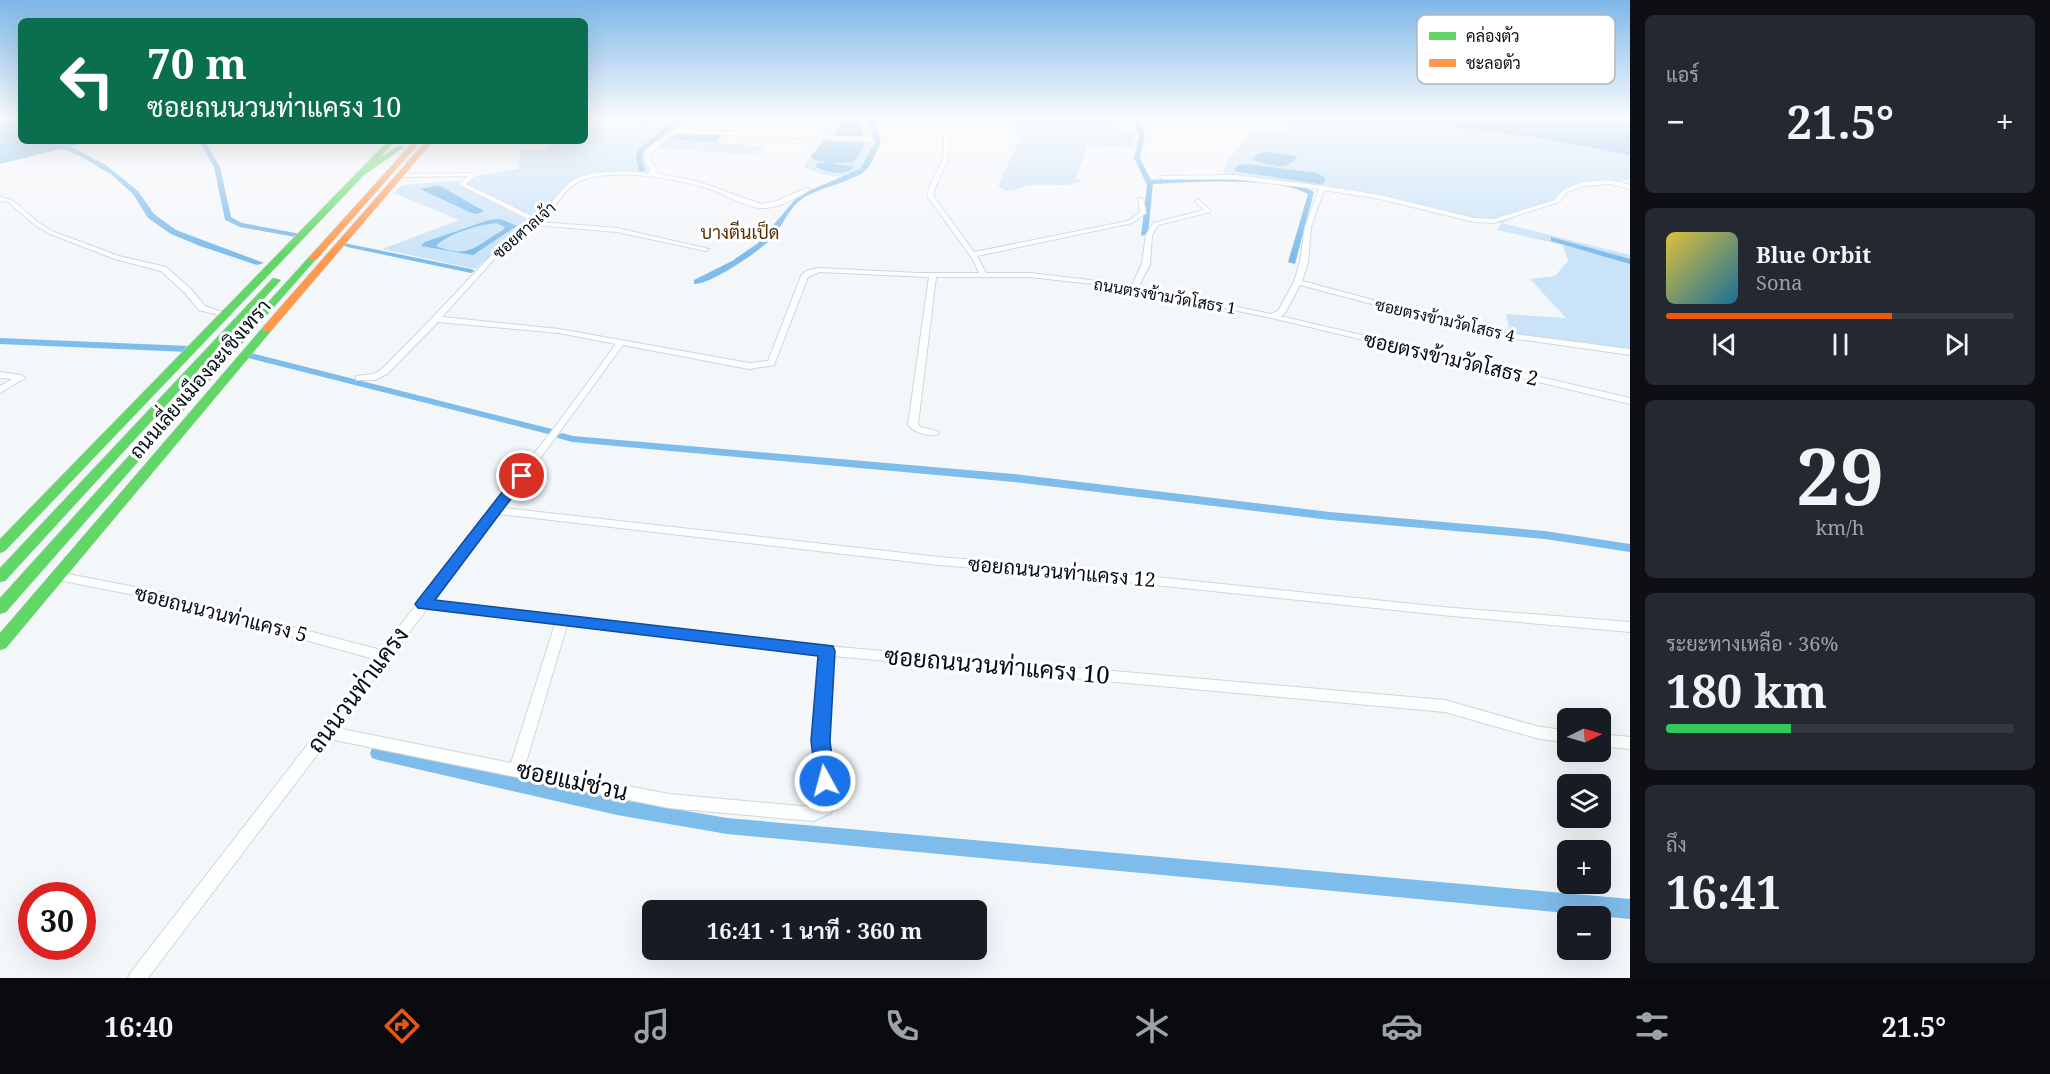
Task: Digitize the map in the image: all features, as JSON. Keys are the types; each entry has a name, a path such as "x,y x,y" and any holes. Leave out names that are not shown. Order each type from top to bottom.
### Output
{"main road":[{"name":"ถนนเลี่ยงเมืองฉะเชิงเทรา","path":"0,548 362,173 374,165"},
{"name":"ถนนเลี่ยงเมืองฉะเชิงเทรา","path":"0,577 386,165"},
{"name":"ถนนเลี่ยงเมืองฉะเชิงเทรา","path":"0,608 387,165"},
{"path":"399,177 402,165"},
{"name":"ถนนเลี่ยงเมืองฉะเชิงเทรา","path":"0,644 410,165"},
{"path":"0,614 24,582"}],"street":[{"path":"650,165 653,168 652,175"},
{"path":"943,165 940,176 930,192 931,197 983,274"},
{"path":"399,177 471,174 472,176 462,184 535,222 582,229 634,232 709,246"},
{"name":"ซอยศาลเจ้า","path":"359,378 375,377 384,372 505,244 546,214 577,180 634,174 652,175 694,182 762,206 808,189"},
{"path":"1163,177 1235,177 1322,188 1380,197 1474,219 1494,221 1557,201 1565,191 1583,184 1609,182 1630,187"},
{"path":"1271,316 1281,313 1298,282 1304,262 1308,227 1322,188"},
{"path":"0,199 10,201 52,233 117,258 163,269 188,291 202,308 227,315"},
{"path":"972,255 1130,222 1143,213 1140,199"},
{"path":"1134,288 1146,264 1149,236 1155,224 1208,211 1198,201"},
{"name":"ถนนตรงข้ามวัดโสธร 1","path":"621,343 741,365 767,365 774,359 805,276 809,273 837,270 933,275 1030,275 1134,288 1271,316"},
{"path":"933,275 913,425 917,429 934,433"},
{"name":"ซอยตรงข้ามวัดโสธร 4","path":"1298,282 1490,333 1630,352"},
{"name":"ซอยตรงข้ามวัดโสธร 2","path":"1271,316 1630,401"},
{"path":"436,319 533,330 556,330 621,343"},
{"name":"ถนนวนท่าแครง","path":"137,978 621,343"},
{"path":"0,375 21,378 0,390"},
{"name":"ซอยถนนวนท่าแครง 12","path":"495,510 905,557 1630,627"},
{"name":"ซอยถนนวนท่าแครง 5","path":"58,576 160,596 383,656"},
{"name":"ซอยถนนวนท่าแครง 10","path":"423,604 827,651 1445,706 1471,712 1514,728 1557,736"},
{"path":"516,770 562,621"},
{"name":"ซอยแม่ช่วน","path":"326,732 669,801 806,814 820,812 826,808 828,801 820,741 827,651"},
{"path":"1611,741 1630,743"}],"shaded area":[{"path":"518,165 647,165 648,173 576,179 535,219 466,184 466,178 518,169"},
{"path":"865,165 851,175 843,176 818,173 804,166"},
{"path":"1008,165 1081,165 1076,179 1082,181 1077,183 1030,185 1006,191 998,185"},
{"path":"1226,165 1630,165 1630,179 1618,182 1596,180 1502,223 1630,255 1630,350 1510,334 1506,314 1566,318 1530,279 1555,276 1568,261 1563,245 1497,230 1501,223 1332,188 1222,175"},
{"path":"457,181 529,221 528,224 475,269 382,249 459,220 394,193 402,185"}],"water":[{"path":"817,165 840,165 854,167 845,172 835,173 815,167"},
{"path":"1238,165 1253,165 1317,173 1324,177 1325,183 1234,171"},
{"path":"437,186 484,211 477,214 472,213 420,189"},
{"path":"500,219 517,226 473,255 421,246 425,242 489,220","holes":["496,223 505,227 479,245 465,251 457,252 436,246 448,237 473,228"]}],"waterway":[{"path":"102,165 124,181 136,193 151,216 173,232 187,239 260,263"},
{"path":"216,165 228,218 240,225 298,236"},
{"path":"640,165 642,171"},
{"path":"697,282 753,251 769,237 801,196 863,170 866,165"},
{"path":"1140,165 1149,182"},
{"path":"1149,182 1248,181 1307,190 1312,193 1292,262"},
{"path":"1144,234 1149,182"},
{"path":"1554,239 1630,262"},
{"path":"347,245 471,271"},
{"path":"0,341 189,349"},
{"path":"251,356 548,431"},
{"path":"562,436 572,439 1014,478 1330,516 1545,535 1630,548"},
{"path":"378,753 617,807 727,826 1630,909"}],"traffic: fast":[{"path":"0,548 369,165"},
{"path":"362,173 375,165"},
{"path":"0,608 313,258"},
{"path":"0,577 276,280"},
{"path":"0,644 267,329"}],"traffic: slow":[{"path":"313,258 397,165"},
{"path":"267,329 410,165"}],"district":[{"name":"บางตีนเป็ด","path":"740,233"}],"route":[{"path":"522,476 423,604 827,651 820,741 825,781"}]}
